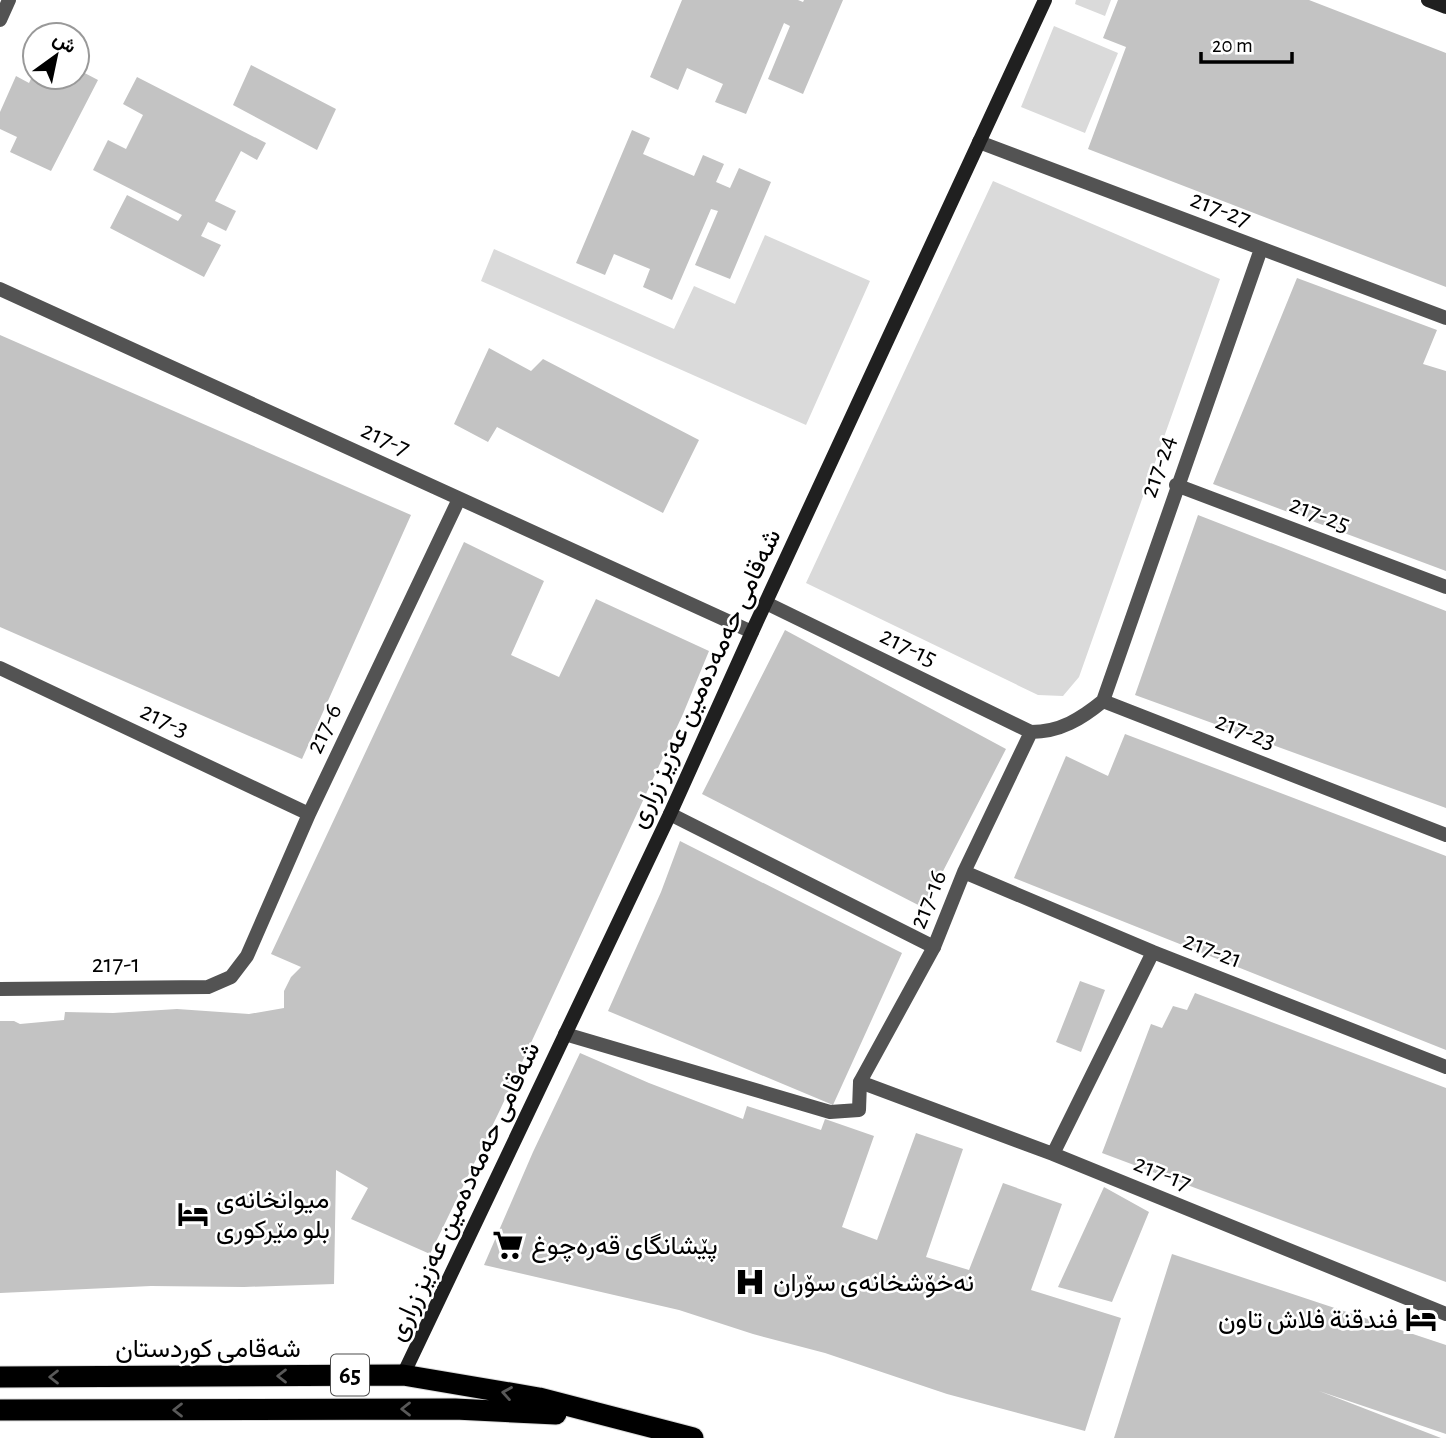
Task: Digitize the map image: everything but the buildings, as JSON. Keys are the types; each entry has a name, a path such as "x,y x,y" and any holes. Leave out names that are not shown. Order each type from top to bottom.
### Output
{"highway":[{"name":"شەقامی کوردستان","path":"0,1377 403,1375 539,1398 693,1438"},
{"name":"شەقامی کوردستان","path":"0,1410 455,1409 534,1412 621,1420"}],"street":[{"path":"0,20 9,0"},
{"name":"شەقامی حەمەدەمین عەزیز زراری","path":"403,1375 670,814 1045,0"},
{"path":"1428,0 1446,7"},
{"name":"217-27","path":"979,142 1446,318"},
{"name":"217-24","path":"1103,701 1176,485 1261,249"},
{"name":"217-7","path":"0,289 752,632"},
{"name":"217-25","path":"1176,485 1446,587"},
{"name":"217-6","path":"231,977 247,956 309,814 459,499"},
{"name":"217-15","path":"766,603 1031,732"},
{"name":"217-3","path":"0,668 309,814"},
{"path":"1031,732 1051,732 1069,724 1103,701"},
{"name":"217-23","path":"1103,701 1446,835"},
{"name":"217-16","path":"565,1034 830,1112 859,1110 860,1082 934,947 964,872 1031,732"},
{"path":"670,814 934,947"},
{"name":"217-21","path":"964,872 1153,952 1446,1067"},
{"path":"1053,1154 1153,952"},
{"name":"217-1","path":"0,989 208,987 231,977"},
{"name":"217-17","path":"860,1082 1053,1154 1446,1314"}],"shaded area":[{"path":"1076,0 1111,0 1105,16 1075,4"},
{"path":"1054,26 1118,53 1085,133 1021,107"},
{"path":"993,181 1220,279 1079,677 1063,696 1038,695 806,583"},
{"path":"765,235 870,281 806,425 481,281 494,249 674,329 694,286 735,304"}],"place":[{"name":"میوانخانەی بلو مێرکوری","path":"193,1214"},
{"name":"پێشانگای قەرەچوغ","path":"508,1245"},
{"name":"نەخۆشخانەی سۆران","path":"750,1282"},
{"name":"فندقنة فلاش تاون","path":"1421,1319"}]}
